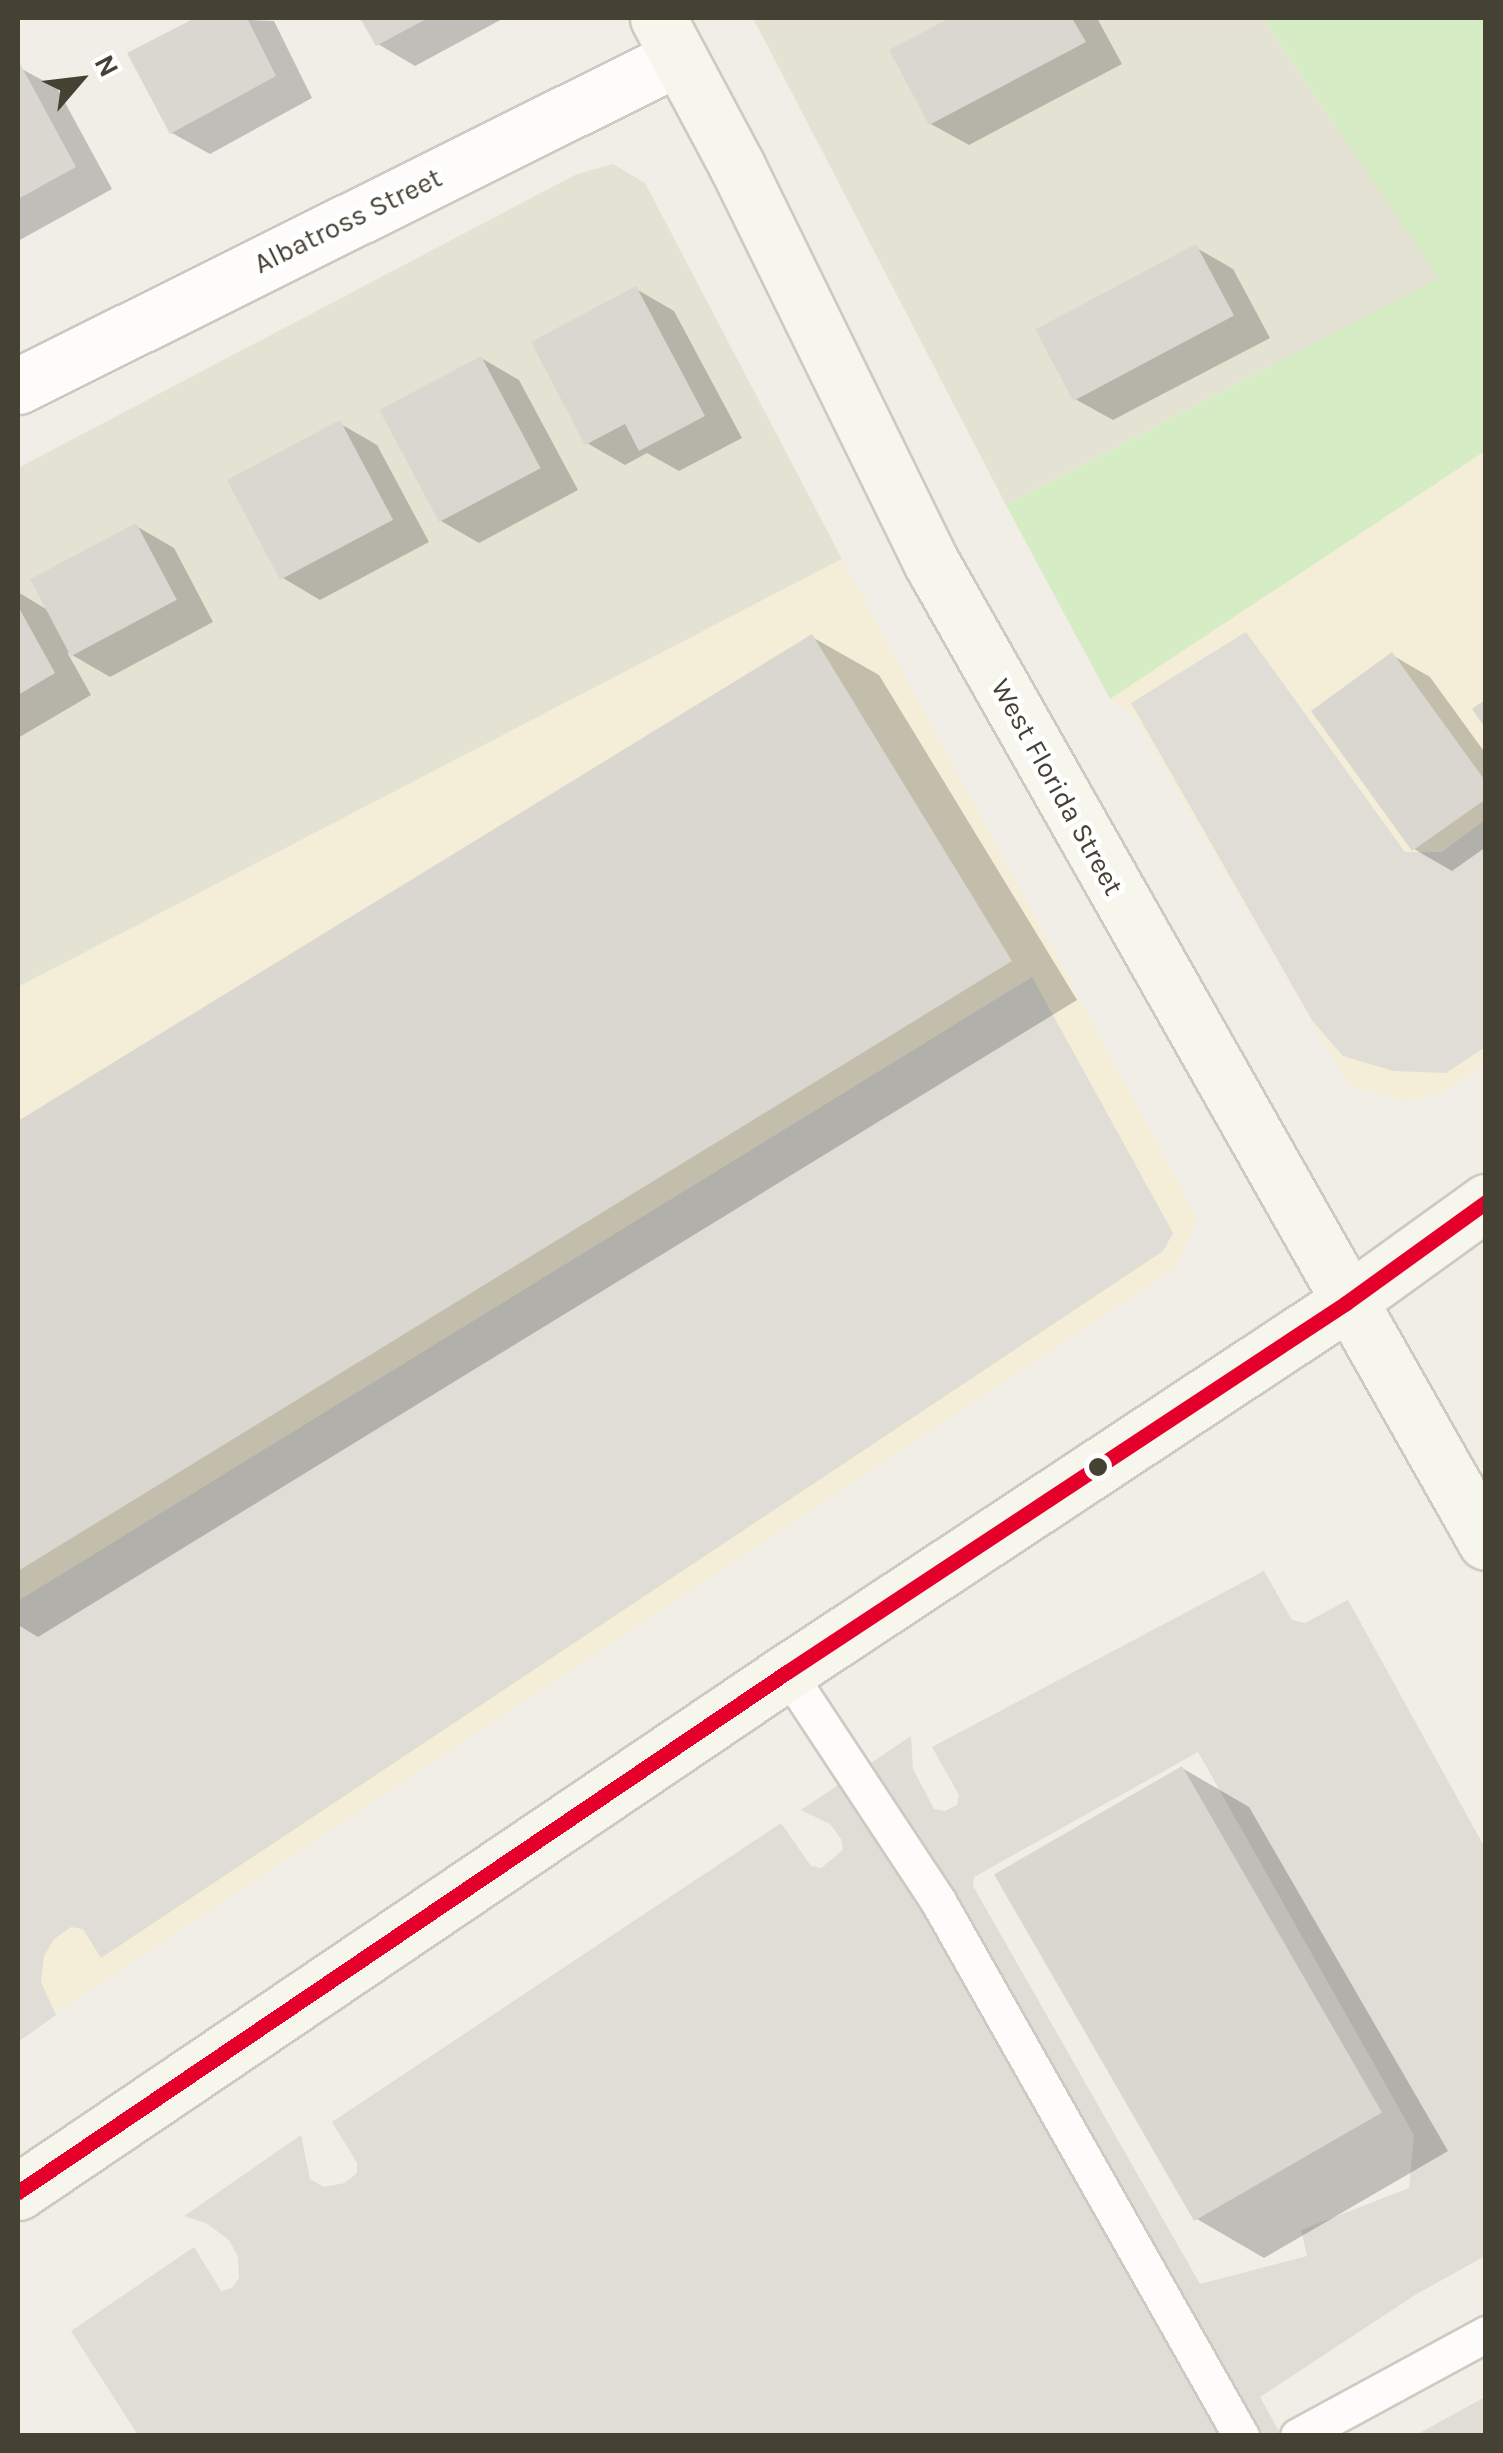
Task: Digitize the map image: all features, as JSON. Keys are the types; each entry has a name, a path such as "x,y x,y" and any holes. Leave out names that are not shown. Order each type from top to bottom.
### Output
{"main road":[{"name":"West Florida Street","path":"668,37 931,562 1346,1302 1486,1542"},
{"path":"18,2192 788,1672 1346,1302 1486,1202"}],"street":[{"name":"Albatross Street","path":"18,386 668,37"}],"lane":[{"path":"788,1672 938,1901 1241,2436"},
{"path":"1298,2436 1486,2334"}],"shaded area":[{"path":"753,18 1263,18 1440,278 1006,505"},
{"path":"613,164 645,183 842,559 18,987 18,468 577,174"},
{"path":"1485,451 1485,1064 1440,1094 1406,1102 1348,1085 1136,718 1110,699"},
{"path":"842,559 1198,1219 1175,1269 18,2038 18,987"},
{"path":"1246,632 1405,852 1442,852 1485,820 1485,1047 1446,1073 1393,1071 1343,1056 1312,1020 1131,703"},
{"path":"1032,977 1173,1233 1163,1251 101,1958 83,1929 71,1927 54,1939 44,1956 41,1982 56,2015 18,2042 18,1601"},
{"path":"1264,1571 1292,1620 1305,1623 1348,1600 1485,1848 1485,2256 1415,2295 1260,2397 1281,2435 138,2435 71,2331 194,2247 221,2291 232,2288 239,2278 238,2257 229,2240 206,2223 184,2216 301,2135 310,2179 324,2187 345,2183 357,2173 357,2163 332,2122 781,1823 811,1866 821,1868 843,1850 841,1839 830,1824 801,1810 911,1736 913,1769 934,1809 945,1811 957,1805 959,1795 932,1747","holes":["1198,1752 1414,2135 1409,2188 1301,2230 1307,2256 1200,2284 973,1886 974,1877"]},
{"path":"1485,2397 1485,2435 1416,2435"}],"green space":[{"path":"1263,18 1485,18 1485,451 1110,699 1006,505 1439,278"}],"building":[{"path":"195,18 247,18 276,76 170,134 127,53"},
{"path":"360,18 428,18 376,46"},
{"path":"950,18 1072,18 1086,42 929,125 889,50"},
{"path":"18,60 76,167 18,199"},
{"path":"1196,244 1234,316 1073,401 1035,329"},
{"path":"636,286 705,416 639,451 625,424 585,445 531,342"},
{"path":"481,356 541,468 439,522 379,410"},
{"path":"340,420 393,520 280,580 227,480"},
{"path":"136,523 177,600 71,656 30,579"},
{"path":"18,606 55,673 18,695"},
{"path":"812,634 1012,961 18,1571 18,1121"},
{"path":"1392,652 1486,782 1486,799 1412,851 1311,711"},
{"path":"1486,699 1486,729 1472,709"},
{"path":"1182,1766 1382,2112 1194,2221 994,1874"}],"transit line":[{"path":"18,2192 787,1672 1346,1303 1486,1202"}]}
